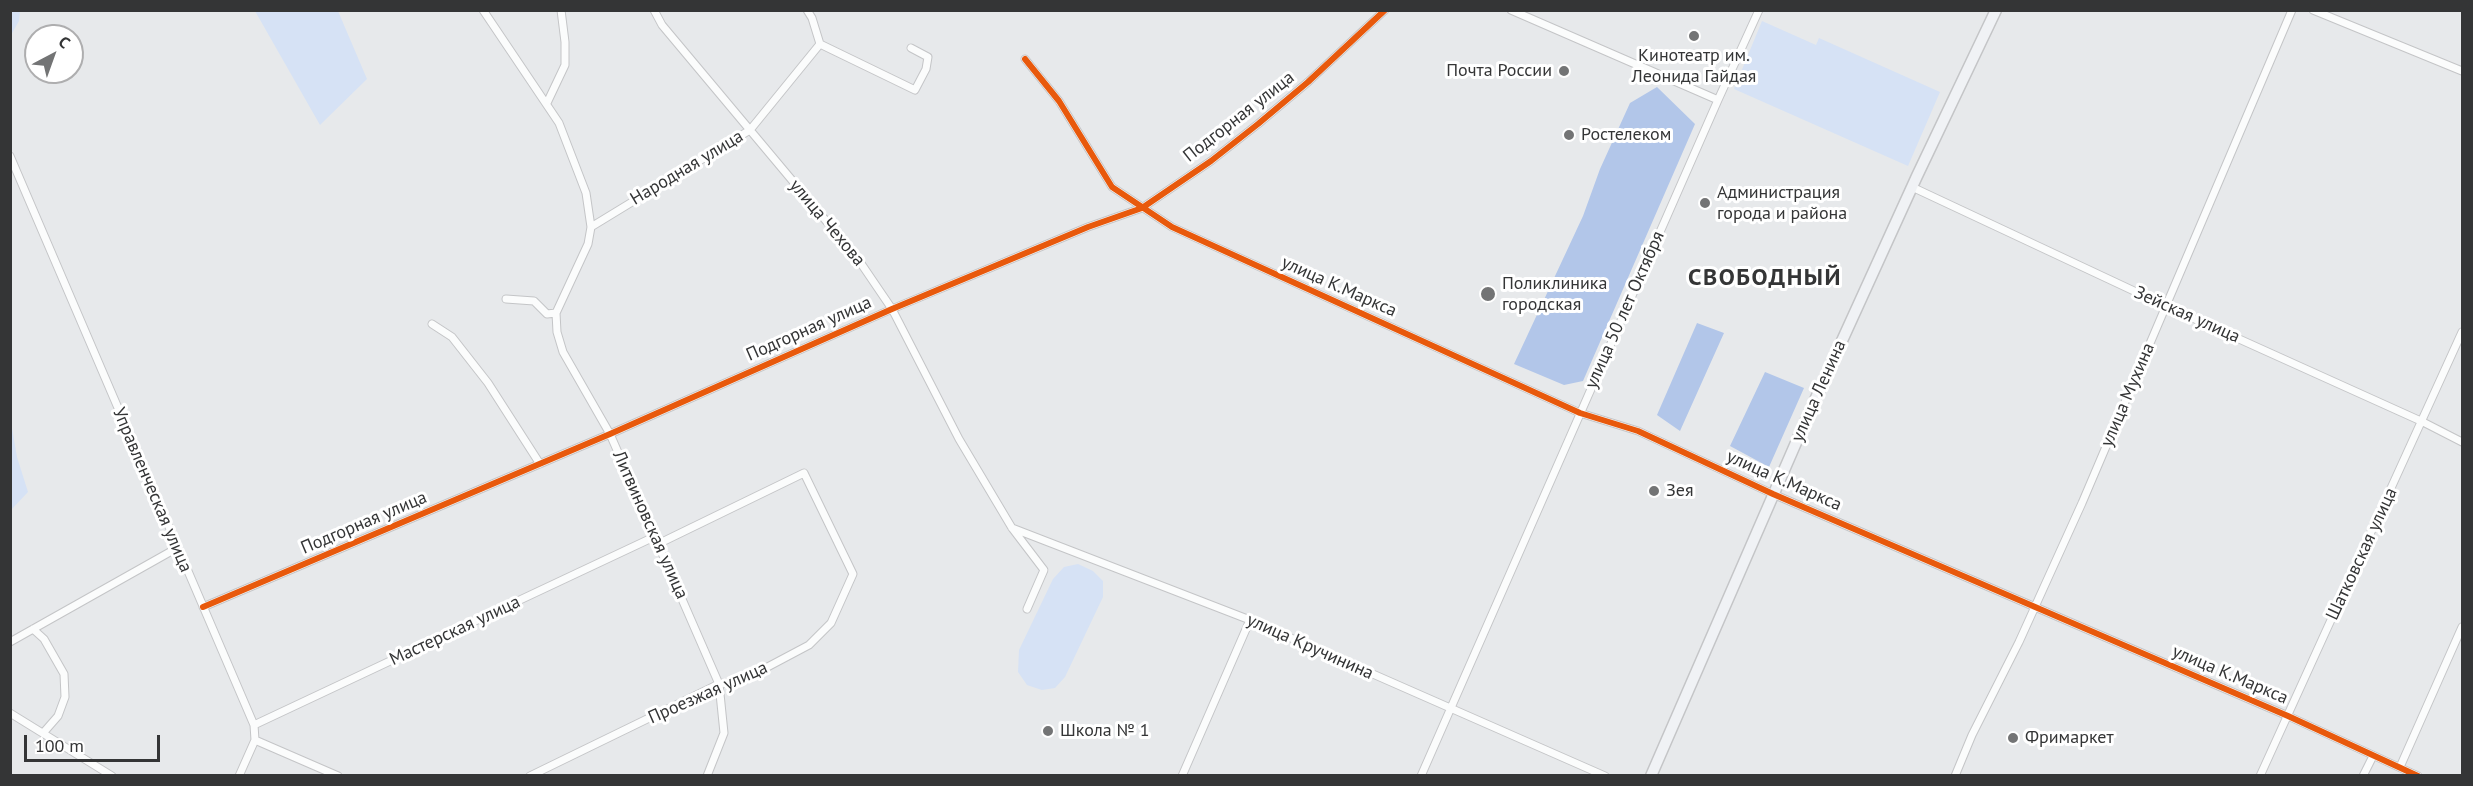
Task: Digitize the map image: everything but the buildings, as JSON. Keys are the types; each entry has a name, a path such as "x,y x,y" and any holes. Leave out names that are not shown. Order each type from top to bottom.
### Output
{"main road":[{"name":"улица Ленина","path":"1651,776 1773,494 1912,187 1996,10"}],"street":[{"path":"483,10 559,123 586,193 591,227 582,262 556,313 547,314 534,301 506,298"},
{"path":"547,103 565,65 561,10"},
{"name":"улица Чехова","path":"654,10 662,25 858,259 892,309 959,439 1012,528 1044,570 1027,609"},
{"path":"807,10 812,18 820,44 915,90 926,69 928,57 911,48"},
{"name":"Подгорная улица","path":"203,608 610,434 892,309 1088,227 1142,208 1211,161 1258,124 1308,82 1385,10"},
{"path":"1512,10 1530,14 1718,100"},
{"name":"улица 50 лет Октября","path":"1421,776 1718,100 1760,10"},
{"name":"улица Мухина","path":"1955,776 1972,735 2019,642 2082,503 2292,10"},
{"path":"2313,10 2463,71"},
{"name":"Народная улица","path":"591,227 750,130 820,44"},
{"name":"улица К.Маркса","path":"1026,59 1059,101 1112,187 1172,227 1580,413 1638,431 1773,494 2288,716 2418,776"},
{"name":"Управленческая улица","path":"10,156 254,725 255,740"},
{"name":"Зейская улица","path":"1912,187 2463,442"},
{"name":"Литвиновская улица","path":"556,313 557,332 563,352 610,434 719,684 724,733 708,776"},
{"path":"432,324 452,337 488,383 540,464"},
{"name":"Шатковская улица","path":"2260,776 2463,332"},
{"name":"Мастерская улица","path":"254,725 804,473 853,574"},
{"name":"улица Кручинина","path":"1012,528 1250,620 1605,776"},
{"path":"10,642 177,548"},
{"name":"Проезжая улица","path":"530,776 719,684 743,680 809,645 831,623 853,574"},
{"path":"1182,776 1250,620"},
{"path":"2400,767 2463,627"},
{"path":"33,629 44,639 64,674 65,697 58,716 45,732"},
{"path":"10,713 45,732 111,775"},
{"path":"239,776 255,740 338,776"},
{"path":"2362,776 2373,756"}],"shaded area":[{"path":"11,10 20,11 19,21 11,35"},
{"path":"255,11 338,11 367,79 320,125"},
{"path":"1762,21 1816,45 1819,38 1940,92 1908,166 1734,89"},
{"path":"1657,87 1695,124 1583,381 1564,385 1514,364 1583,216 1600,169 1630,103"},
{"path":"1697,323 1724,333 1680,431 1657,415"},
{"path":"1765,372 1804,388 1769,467 1730,446"},
{"path":"10,417 17,457 28,492 11,510"},
{"path":"1078,564 1093,571 1103,581 1103,597 1065,677 1055,688 1042,690 1027,685 1018,672 1019,650 1053,579 1064,567"}],"cycle path":[{"path":"203,607 610,434 892,309 1088,227 1142,208 1211,161 1258,124 1308,82 1385,10"},
{"path":"1025,59 1059,101 1112,187 1172,227 1580,413 1638,431 1773,494 2288,716 2418,776"}],"place":[{"name":"Кинотеатр им. Леонида Гайдая","path":"1694,36"},
{"name":"Почта России","path":"1564,71"},
{"name":"Ростелеком","path":"1569,135"},
{"name":"Администрация города и района","path":"1705,203"},
{"name":"Поликлиника городская","path":"1488,294"},
{"name":"Зея","path":"1654,491"},
{"name":"Школа № 1","path":"1048,731"},
{"name":"Фримаркет","path":"2013,738"}],"district":[{"name":"СВОБОДНЫЙ","path":"1765,278"}]}
